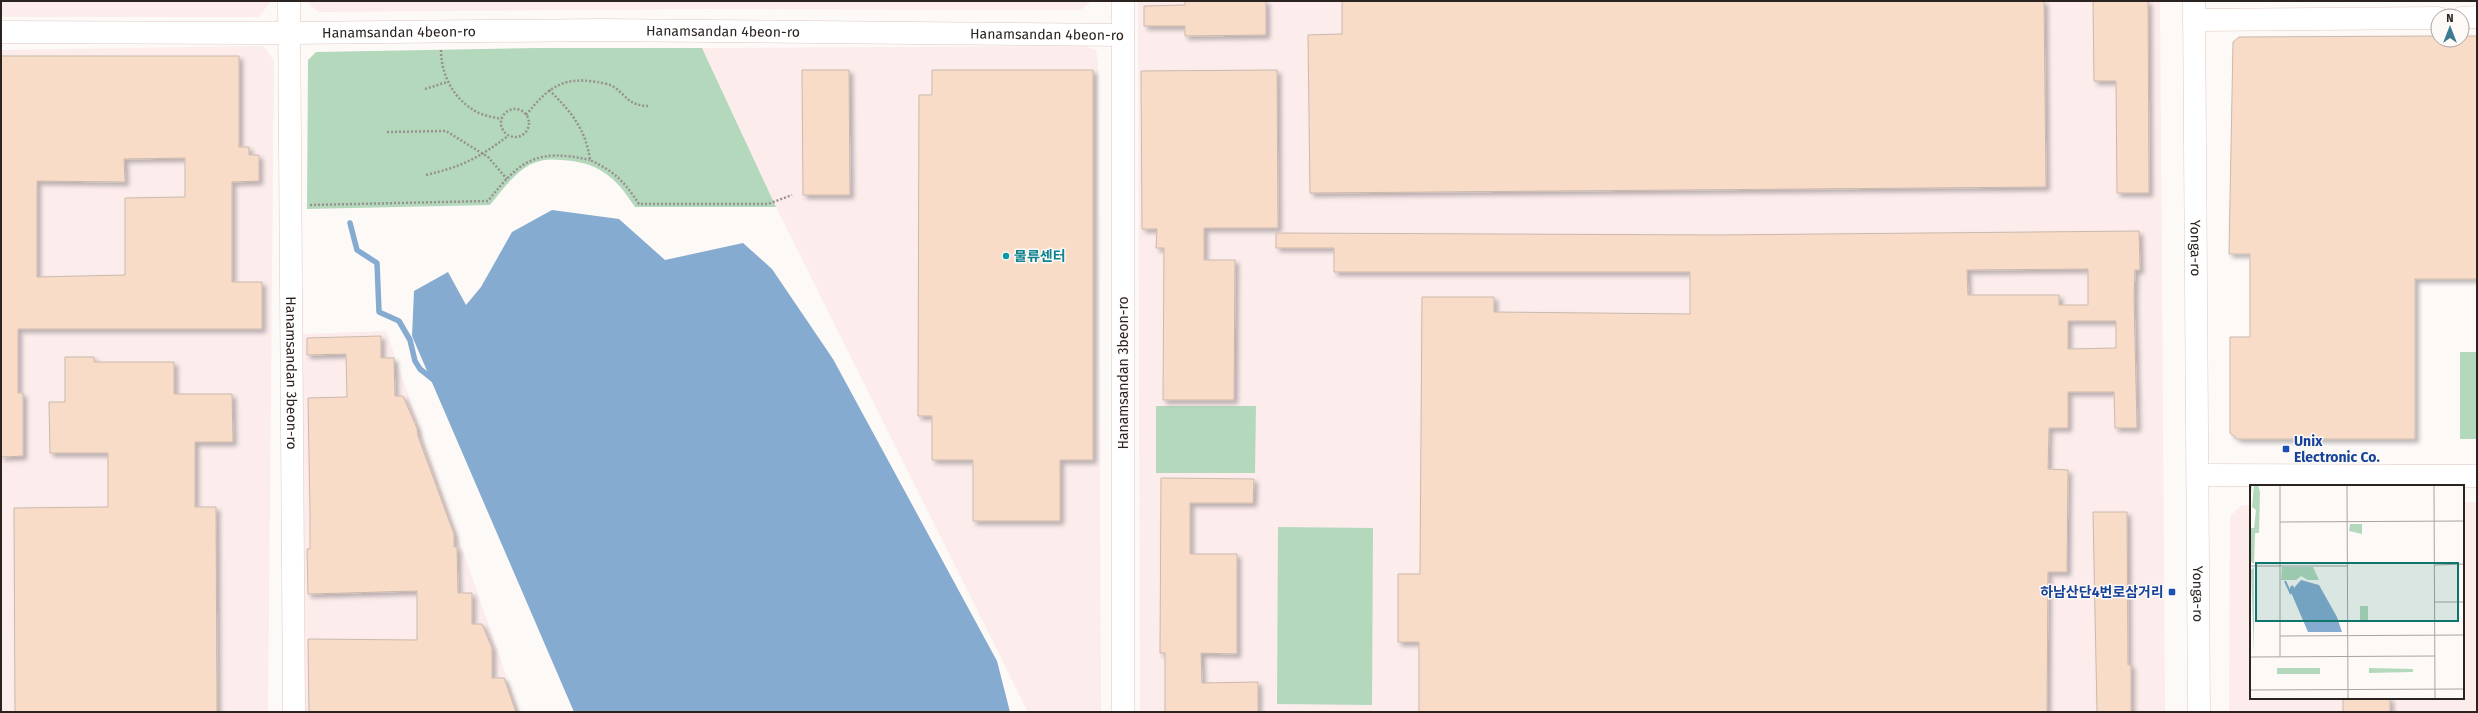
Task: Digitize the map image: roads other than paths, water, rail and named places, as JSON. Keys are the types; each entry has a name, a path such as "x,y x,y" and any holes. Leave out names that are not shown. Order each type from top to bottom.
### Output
{"street":[{"path":"289,1 289,33"},
{"name":"Hanamsandan 4beon-ro","path":"1,32 289,33 600,30 1123,35 1122,1"},
{"name":"Yonga-ro","path":"2199,712 2199,475 2194,10 2430,18"},
{"name":"Hanamsandan 3beon-ro","path":"289,33 294,712"},
{"name":"Hanamsandan 3beon-ro","path":"1123,35 1123,712"},
{"path":"2199,475 2477,476"}],"water":[{"path":"552,210 619,219 665,260 743,243 772,269 833,359 997,661 1010,712 574,712 412,336 414,291 448,272 466,305 481,287 512,232"}],"waterway":[{"path":"350,223 357,250 377,263 379,312 399,321 410,340 415,361 420,369 435,381"}],"place":[{"name":"물류센터","path":"1006,256"},
{"name":"Unix Electronic Co.","path":"2286,449"},
{"name":"하남산단4번로삼거리","path":"2172,592"}]}
